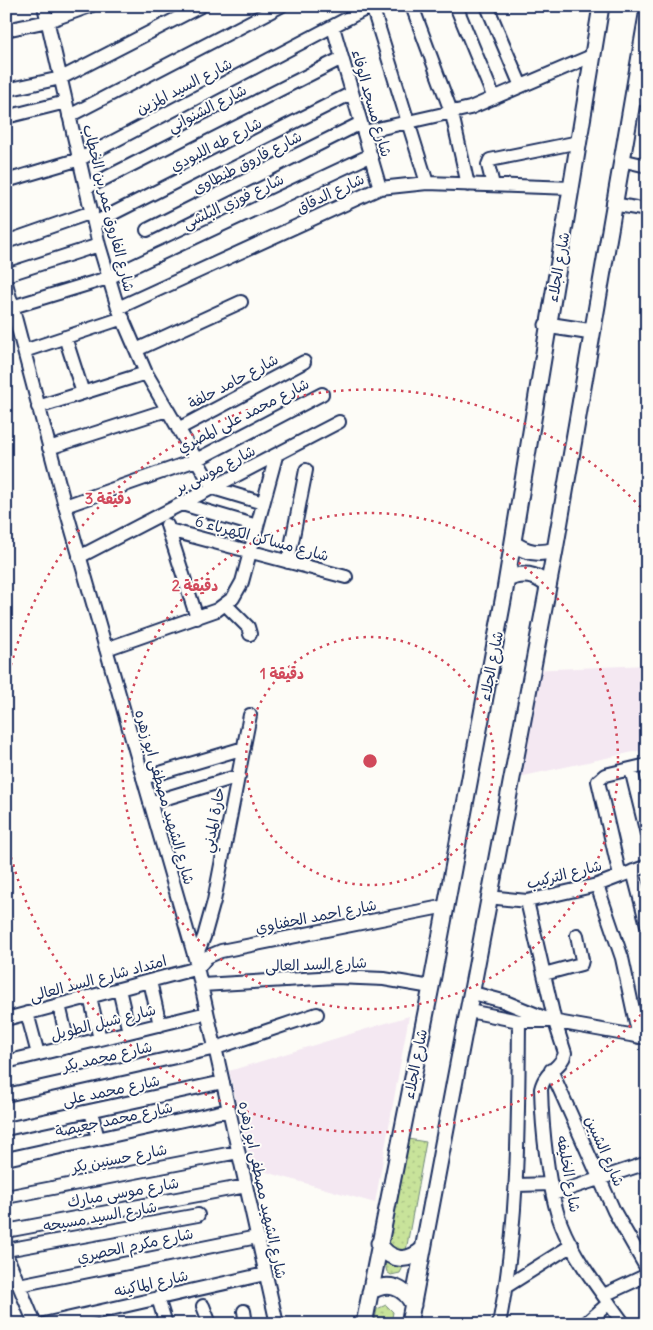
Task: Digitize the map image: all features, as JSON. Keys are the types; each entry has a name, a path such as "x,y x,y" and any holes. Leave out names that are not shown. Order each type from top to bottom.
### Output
{"main road":[{"name":"شارع الجلاء","path":"364,1324 431,986 507,578 547,325 572,188 601,6"},
{"path":"409,1324 473,993 488,898 555,550 621,160 640,99 647,15"},
{"path":"547,325 592,332"},
{"path":"513,543 528,552 546,553 555,550"},
{"path":"507,578 524,574 542,579 548,585"},
{"path":"380,1243 390,1256 398,1259 416,1256 422,1250"},
{"path":"370,1292 383,1286 398,1288 410,1298 413,1305"}],"street":[{"name":"شارع الفاروق عمر بن الخطاب","path":"44,6 99,245 120,313 146,372 213,488"},
{"path":"6,30 48,21 90,6"},
{"path":"6,90 61,78 201,6"},
{"path":"69,116 281,6"},
{"path":"372,6 410,122 427,183"},
{"name":"شارع السيد المزين","path":"6,181 80,158 372,6"},
{"path":"412,6 452,114 468,185"},
{"path":"456,6 494,98"},
{"path":"487,6 521,86"},
{"name":"شارع مسجد الوفاء","path":"333,27 380,188"},
{"name":"شارع فاروق طنطاوى","path":"147,230 362,127 410,122 452,114 494,98 594,54"},
{"name":"شارع الشنواني","path":"86,188 342,58"},
{"name":"شارع طه اللبودي","path":"6,242 93,218 352,93"},
{"path":"6,117 66,102"},
{"path":"493,186 488,165 490,160 579,142"},
{"name":"شارع فوزي البلشى","path":"12,307 108,278 371,155"},
{"path":"621,160 647,166"},
{"name":"شارع الدقاق","path":"24,351 65,337 120,313 380,188 427,183 572,188"},
{"path":"613,204 647,210"},
{"path":"6,275 99,245"},
{"name":"شارع الشهيد مصطفى ابو زهره","path":"6,282 65,506 202,985 277,1324"},
{"path":"136,350 241,302"},
{"path":"65,337 83,393"},
{"name":"شارع حامد حلفة","path":"178,429 304,362"},
{"path":"38,408 146,372"},
{"name":"شارع محمد على المصري","path":"65,506 196,460 322,394"},
{"path":"49,448 167,410"},
{"name":"شارع موسى بر","path":"80,557 339,422"},
{"path":"106,649 197,618 226,604 238,590 276,456"},
{"path":"288,562 306,470"},
{"path":"213,488 263,503"},
{"path":"182,504 257,526"},
{"path":"164,514 197,618"},
{"name":"شارع مساكن الكهرباء 6","path":"169,530 346,577"},
{"path":"226,604 248,627 250,634"},
{"name":"حارة المدني","path":"196,963 214,901 250,715"},
{"path":"143,778 244,748"},
{"path":"620,876 598,781 605,775 647,765"},
{"path":"631,768 643,803 647,833"},
{"path":"150,803 239,776"},
{"name":"شارع التركيب","path":"488,898 527,901 597,885 647,866"},
{"path":"633,871 647,925"},
{"path":"469,1012 520,1021 553,1022 643,1037 622,958 597,885"},
{"path":"527,901 553,1022"},
{"name":"شارع احمد الحفناوي","path":"196,963 221,951 446,906"},
{"path":"544,974 581,964 582,960 577,935"},
{"name":"امتداد شارع السد العالى","path":"6,1019 150,981 196,963"},
{"name":"شارع السد العالى","path":"202,985 336,977 384,978 431,986"},
{"path":"150,981 160,1025"},
{"path":"118,989 129,1032"},
{"path":"473,993 503,1001 553,1022"},
{"path":"90,997 100,1039"},
{"path":"59,1005 69,1047"},
{"path":"27,1013 38,1054"},
{"name":"شارع شبل الطويل","path":"6,1062 207,1013"},
{"name":"شارع محمد بكر","path":"6,1095 216,1048 317,1014"},
{"path":"499,1324 507,1286 517,1185 520,1021"},
{"name":"شارع الخليفه","path":"553,1022 564,1053 564,1059 546,1075 541,1089 552,1189 562,1226 572,1245 624,1324"},
{"name":"شارع الشبين","path":"551,1070 599,1179 647,1269"},
{"name":"شارع محمد على","path":"6,1129 223,1082"},
{"name":"شارع محمد جعيصة","path":"6,1159 229,1110"},
{"path":"91,1111 98,1139"},
{"name":"شارع حسنين بكر","path":"6,1197 238,1152"},
{"path":"517,1185 552,1189 599,1179 647,1162"},
{"name":"شارع موسى مبارك","path":"6,1230 246,1186"},
{"name":"شارع السيد مسيحه","path":"6,1250 198,1215"},
{"name":"شارع مكرم الحصري","path":"19,1285 257,1236"},
{"path":"507,1286 572,1245"},
{"path":"6,1254 36,1324"},
{"name":"شارع الماكينه","path":"44,1324 265,1274"},
{"path":"585,1324 606,1299 647,1275"},
{"path":"158,1298 166,1324"},
{"path":"203,1306 210,1324"}],"shaded area":[{"path":"647,665 647,749 510,779 531,670"},
{"path":"409,1016 375,1203 252,1168 229,1071"}],"green space":[{"path":"408,1139 426,1142 403,1267 400,1273 391,1275 387,1272 385,1264"},
{"path":"386,1305 393,1312 391,1324 374,1324 377,1309"}]}
